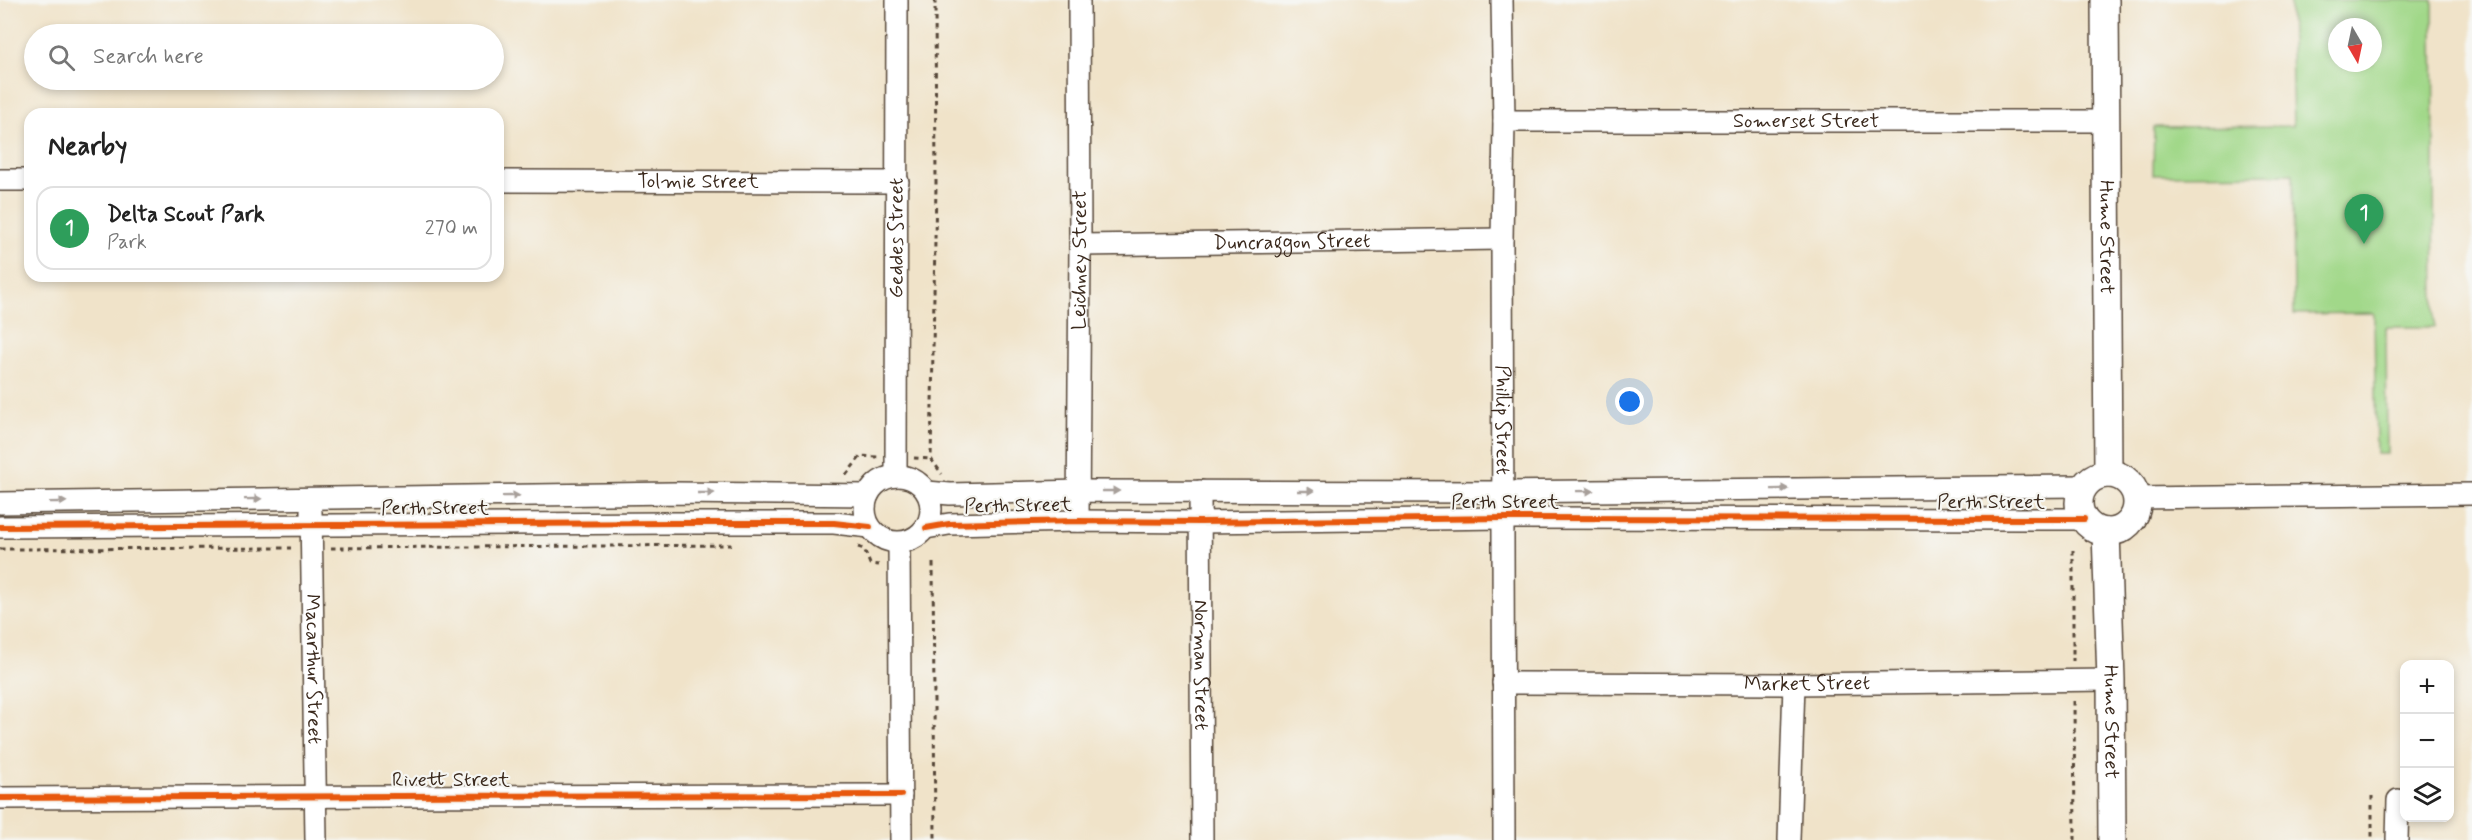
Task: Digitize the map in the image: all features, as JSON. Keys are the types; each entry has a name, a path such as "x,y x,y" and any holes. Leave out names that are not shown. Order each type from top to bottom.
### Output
{"street":[{"name":"Geddes Street","path":"896,476 897,0"},
{"name":"Leichney Street","path":"1078,521 1080,491 1079,0"},
{"name":"Phillip Street","path":"1502,0 1504,840"},
{"name":"Hume Street","path":"2096,480 2106,121 2105,0"},
{"name":"Somerset Street","path":"1504,121 2106,121"},
{"path":"0,180 24,180"},
{"name":"Tolmie Street","path":"504,181 898,182"},
{"name":"Duncraggon Street","path":"1080,245 1502,239"},
{"path":"2116,475 2130,484 2137,507 2129,522 2122,528 2095,525 2079,502 2096,480 2116,475"},
{"path":"896,476 915,480 927,492 932,512 926,528 914,538 899,543 882,539 870,527 864,508 868,495 876,483 896,476"},
{"name":"Perth Street","path":"927,492 950,494 1080,491 1504,492 2096,480"},
{"name":"Norman Street","path":"1200,491 1202,840"},
{"name":"Perth Street","path":"0,503 674,493 868,495"},
{"path":"674,493 674,523"},
{"path":"2136,498 2472,494"},
{"name":"Macarthur Street","path":"311,498 316,840"},
{"path":"91,502 91,526"},
{"name":"Perth Street","path":"926,528 949,524 1078,521 1200,522 1504,518 2095,525"},
{"name":"Perth Street","path":"0,527 834,523 870,527"},
{"name":"Hume Street","path":"2095,525 2111,680 2112,840"},
{"path":"899,543 901,840"},
{"name":"Market Street","path":"1503,683 1794,684 2111,680"},
{"path":"1789,840 1794,684"},
{"name":"Rivett Street","path":"0,798 316,794 472,797 901,795"},
{"path":"2397,840 2398,800"}],"path":[{"path":"935,0 936,184 931,459 948,482 950,494"},
{"path":"850,544 864,549 870,564 899,565"},
{"path":"0,549 742,545"},
{"path":"2073,550 2075,840"},
{"path":"933,563 935,840"},
{"path":"2372,796 2372,840"}],"green space":[{"path":"2290,0 2433,0 2435,327 2386,327 2387,454 2376,454 2374,313 2294,314 2293,174 2153,175 2154,127 2293,126"}],"cycle path":[{"path":"926,528 949,524 1078,521 1200,522 1504,518 2084,519"},
{"path":"0,527 674,523 834,523 870,527"},
{"path":"0,798 901,795"}],"place":[{"name":"Delta Scout Park","path":"2364,244"}]}
